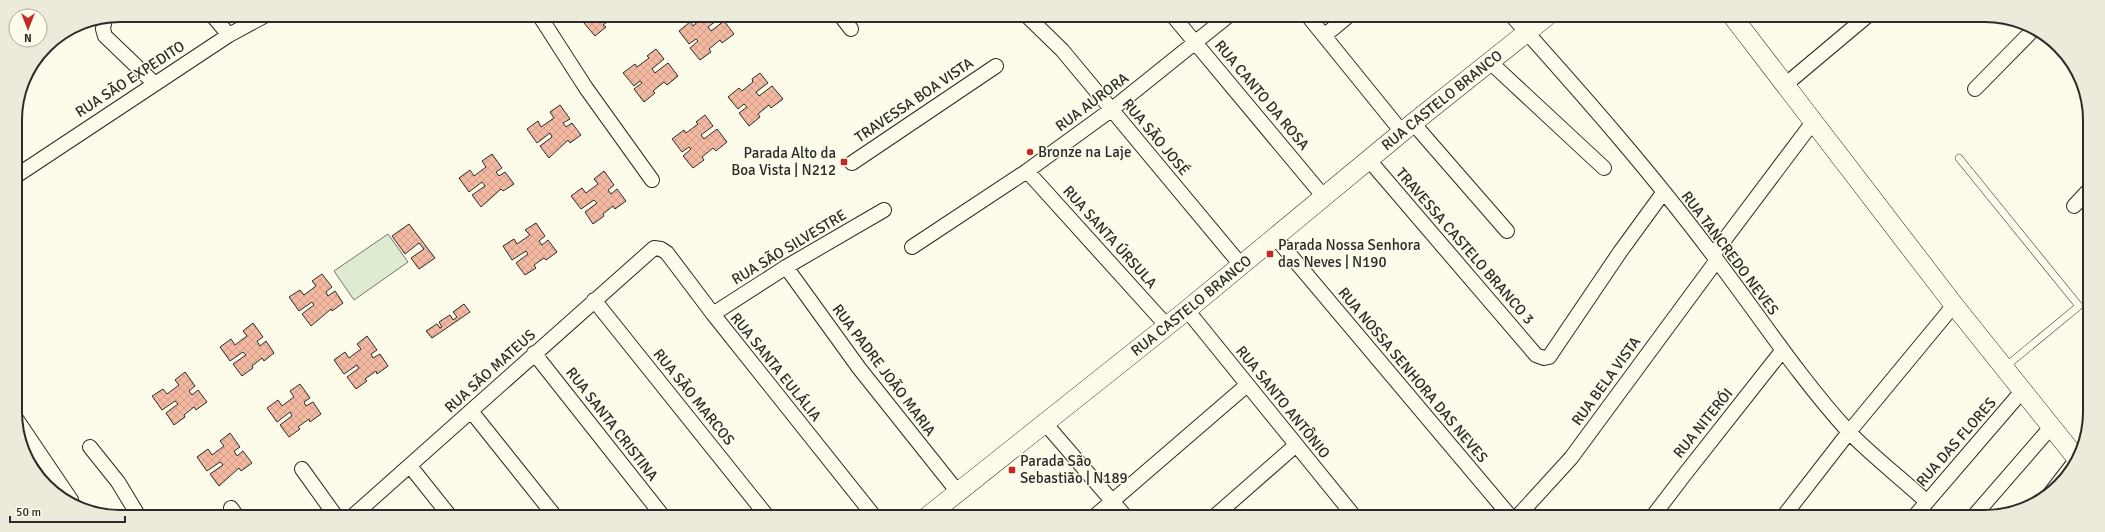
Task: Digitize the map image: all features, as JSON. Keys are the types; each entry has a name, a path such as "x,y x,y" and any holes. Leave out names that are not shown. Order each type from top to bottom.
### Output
{"street":[{"path":"218,22 229,35"},
{"name":"RUA SÃO EXPEDITO","path":"22,172 154,83 229,35 253,22"},
{"path":"543,22 586,88 652,180"},
{"path":"846,22 851,29"},
{"name":"RUA SÃO JOSÉ","path":"1033,22 1062,50 1241,265"},
{"name":"RUA CANTO DA ROSA","path":"1178,22 1324,197"},
{"name":"RUA AURORA","path":"912,247 1027,171 1111,110 1221,22"},
{"path":"1313,22 1408,128 1507,231"},
{"path":"1324,36 1341,22"},
{"name":"RUA TANCREDO NEVES","path":"1518,22 1586,97 1664,193 1715,258 1782,351 1849,432 1927,502"},
{"name":"RUA CASTELO BRANCO","path":"935,510 1044,422 1187,310 1540,22"},
{"path":"1736,22 1954,305 2074,454"},
{"path":"1785,85 1860,22"},
{"path":"104,24 103,29 105,36 154,83"},
{"path":"1975,89 2030,33"},
{"path":"1490,62 1604,168"},
{"name":"TRAVESSA BOA VISTA","path":"852,163 996,66"},
{"name":"RUA BELA VISTA","path":"1523,510 1571,458 1813,122"},
{"name":"TRAVESSA CASTELO BRANCO 3","path":"1369,160 1536,355 1544,358 1549,357 1620,252 1664,193"},
{"name":"RUA SANTA ÚRSULA","path":"1027,171 1167,326"},
{"path":"2074,206 2083,196"},
{"name":"RUA SÃO SILVESTRE","path":"713,314 786,267 884,210"},
{"name":"RUA NOSSA SENHORA DAS NEVES","path":"1275,237 1505,510"},
{"name":"RUA SANTA EULÁLIA","path":"648,252 654,248 662,249 667,253 713,314 869,510"},
{"name":"RUA SÃO MATEUS","path":"360,510 648,252"},
{"name":"RUA PADRE JOÃO MARIA","path":"786,267 859,368 957,492"},
{"name":"RUA SÃO MARCOS","path":"594,300 762,510"},
{"path":"1788,510 1849,432 1954,305"},
{"name":"RUA SANTO ANTÔNIO","path":"1187,310 1349,510"},
{"name":"RUA NITERÓI","path":"1657,510 1684,474 1782,351"},
{"name":"RUA SANTA CRISTINA","path":"534,353 657,510"},
{"path":"1102,510 1247,385"},
{"name":"RUA DAS FLORES","path":"1920,510 2023,390"},
{"path":"471,411 550,510"},
{"path":"1044,422 1120,510"},
{"path":"1979,510 2052,426"},
{"path":"24,430 67,495"},
{"path":"1222,510 1296,445"},
{"path":"90,447 118,482 135,510"},
{"path":"410,466 445,510"},
{"path":"302,469 331,510"}],"lane":[{"path":"1959,158 2079,306 2005,368"}],"green space":[{"path":"388,234 408,262 354,300 334,271"}],"building":[{"path":"607,22 603,25 606,27 595,36 584,23"},
{"path":"690,22 693,26 697,22 715,22 708,27 711,31 725,22 734,34 722,43 720,40 709,49 711,52 700,60 690,48 698,41 696,39 689,44 679,31"},
{"path":"656,49 664,59 652,69 655,73 668,63 678,76 667,85 664,82 653,91 655,93 644,102 634,89 642,83 640,81 634,86 623,73 635,64 637,67 649,58 647,56"},
{"path":"760,73 768,83 756,92 759,96 772,86 783,99 771,108 769,105 758,114 760,117 749,126 739,113 747,107 744,104 738,109 728,97 739,88 742,91 753,82 752,79"},
{"path":"560,105 570,119 563,123 566,127 572,123 581,135 570,143 568,140 549,158 540,146 552,137 550,133 537,143 527,129 538,121 541,127 554,118 550,112"},
{"path":"705,115 713,126 701,135 704,139 717,129 727,142 716,151 713,148 702,157 704,160 693,168 683,156 691,149 689,147 682,152 672,139 684,130 686,133 698,124 696,122"},
{"path":"492,154 502,168 496,172 499,176 505,172 514,184 503,191 501,189 481,207 472,195 485,186 482,182 469,192 459,178 470,170 474,176 486,167 482,161"},
{"path":"604,171 614,185 608,190 611,194 617,189 626,201 615,209 613,206 603,214 604,216 593,224 585,212 597,203 594,200 581,209 571,196 582,188 586,193 598,184 594,179"},
{"path":"536,223 545,236 539,241 542,245 548,240 557,252 546,260 544,258 534,265 536,268 525,275 516,263 528,254 526,251 512,260 503,246 514,239 517,244 530,235 525,230"},
{"path":"409,224 435,258 419,269 411,258 424,249 419,243 405,254 392,236"},
{"path":"322,274 332,287 326,292 328,296 335,291 343,303 332,311 331,309 311,326 302,314 314,305 312,302 299,311 289,297 300,290 304,295 316,286 312,281"},
{"path":"464,304 470,312 432,338 426,331 437,324 440,328 442,327 439,322 450,315 453,320 457,317 453,312"},
{"path":"253,323 263,337 257,341 260,346 266,341 274,353 264,361 262,358 252,366 253,368 242,376 233,364 246,355 243,352 230,361 220,347 231,339 235,345 247,336 243,331"},
{"path":"367,336 377,350 371,354 373,358 380,354 388,366 377,374 376,371 365,379 367,381 356,389 347,377 359,368 357,365 344,374 334,360 345,352 349,358 361,349 357,344"},
{"path":"185,372 195,386 189,391 192,395 198,390 207,402 196,410 194,407 184,415 185,417 174,425 166,413 178,404 175,401 162,410 152,396 163,389 167,394 179,385 175,380"},
{"path":"300,384 310,398 304,402 306,406 313,402 321,414 310,422 309,419 298,427 300,429 289,437 280,425 292,416 290,412 277,422 267,408 278,400 282,406 294,397 290,391"},
{"path":"230,433 240,447 234,451 237,456 243,451 252,463 241,471 239,468 219,486 210,474 223,465 220,462 207,471 197,457 208,449 212,455 224,446 220,441"}],"place":[{"name":"Bronze na Laje","path":"1030,152"},
{"name":"Parada Alto da Boa Vista | N212","path":"844,162"},
{"name":"Parada Nossa Senhora das Neves | N190","path":"1270,254"},
{"name":"Parada São Sebastião | N189","path":"1012,470"}]}
